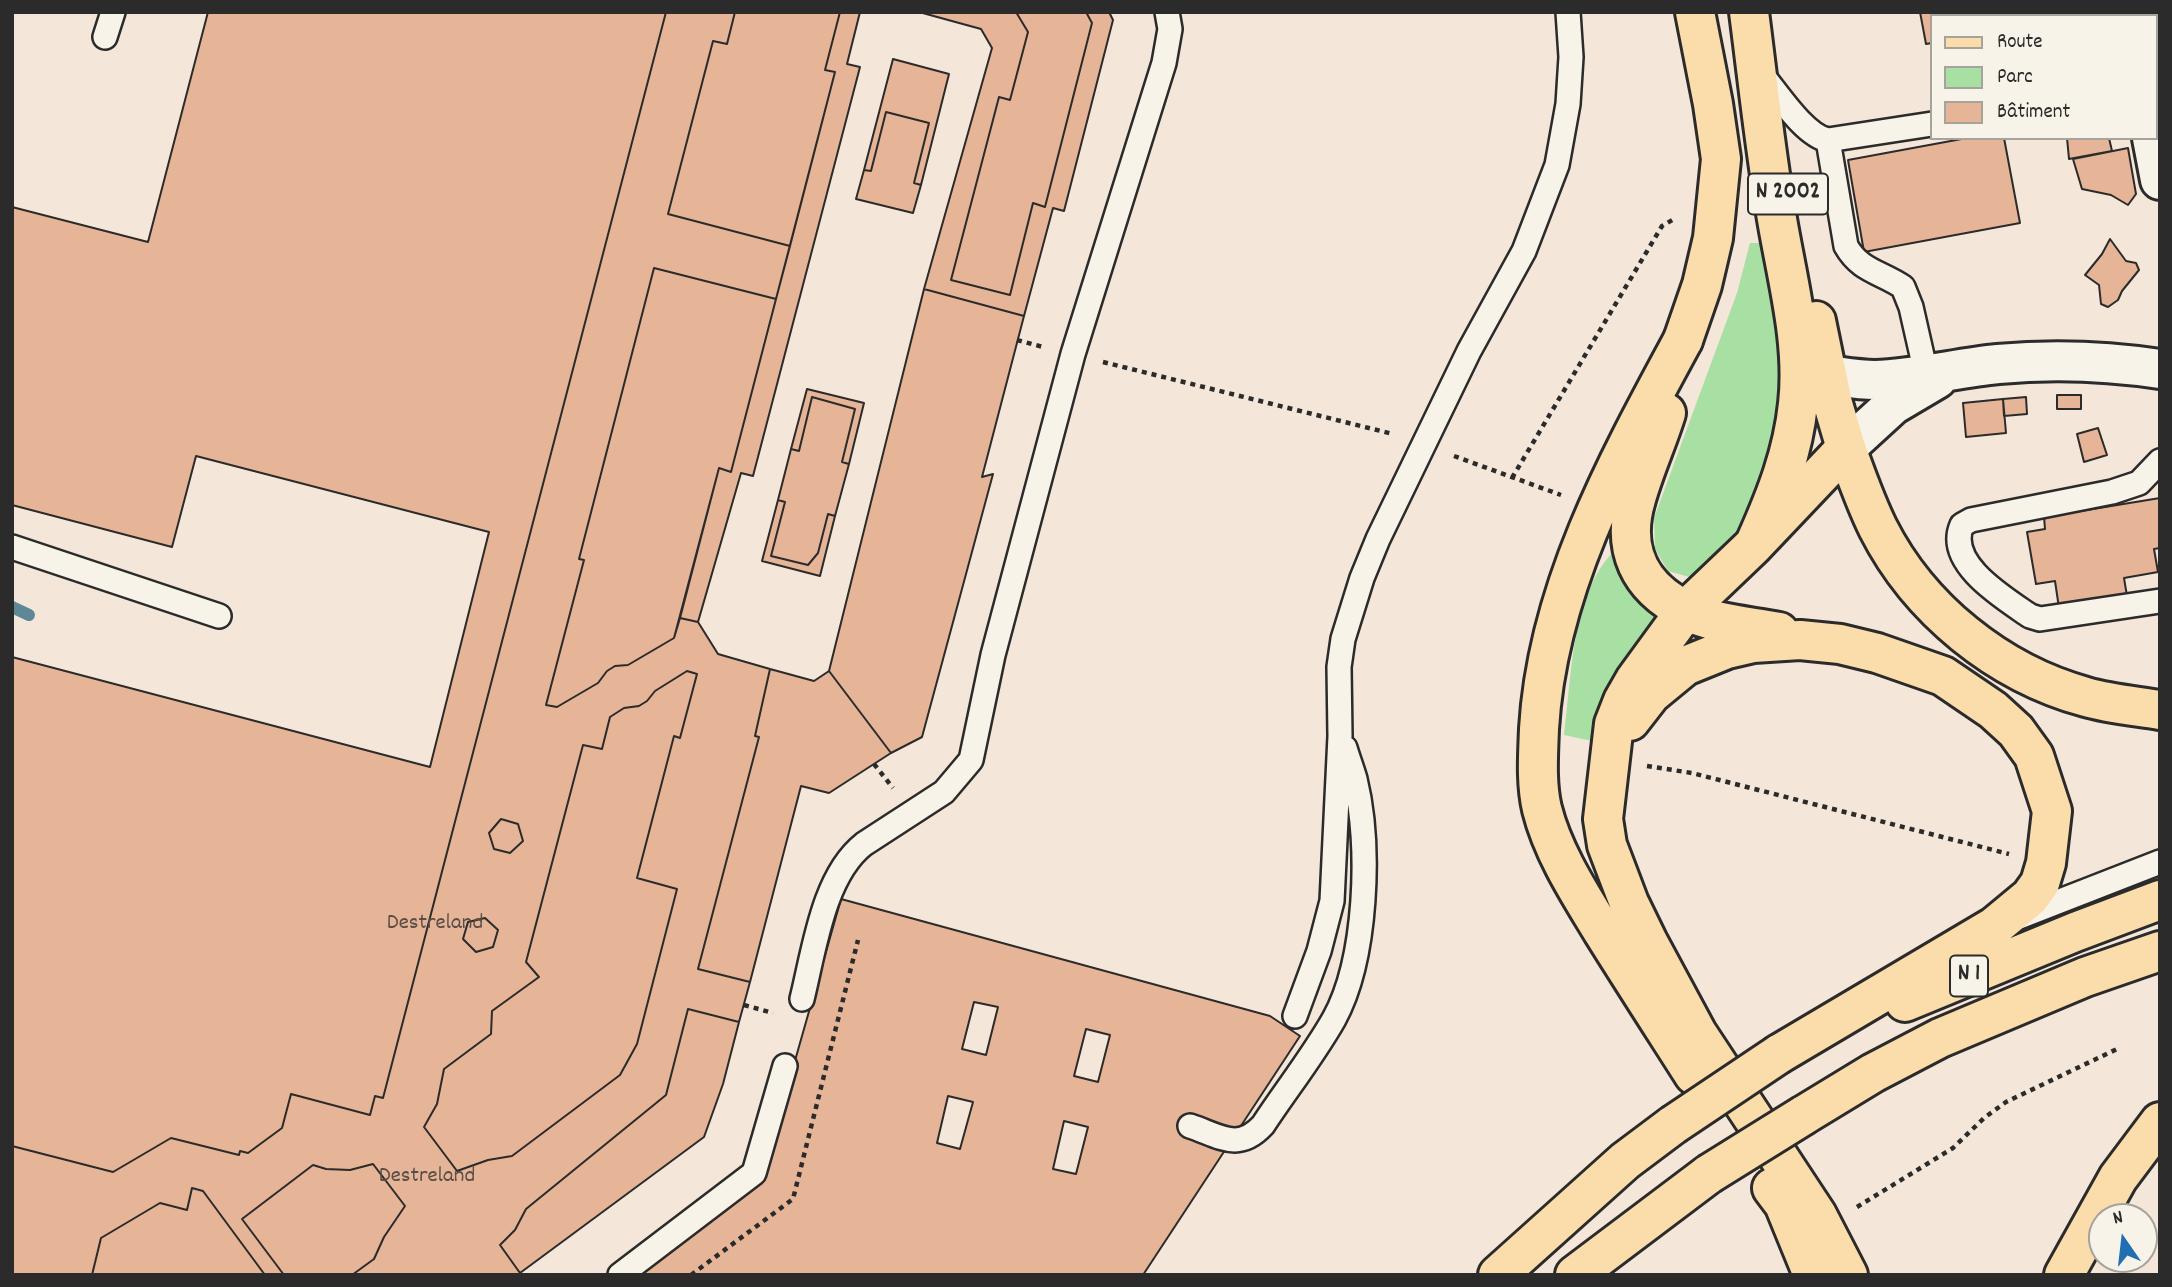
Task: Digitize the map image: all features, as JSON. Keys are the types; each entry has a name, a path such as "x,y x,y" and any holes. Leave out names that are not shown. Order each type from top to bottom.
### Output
{"main road":[{"name":"N 2002","path":"1683,340 1702,285 1713,238 1721,159 1695,12"},
{"name":"N 2002","path":"1750,12 1827,375 1846,449"},
{"path":"1750,12 1776,216 1796,332 1800,372 1799,403 1788,462 1754,546"},
{"path":"1683,340 1672,393 1635,500 1631,526 1631,546 1636,562 1652,587 1686,610 1705,617 1877,653 1943,676 1993,710 2016,731 2034,756 2052,811 2046,863 2040,883 2030,897 1995,926 1779,1055"},
{"path":"1683,340 1613,476 1583,544 1559,610 1541,691 1538,771 1542,808 1575,886 1698,1082 1784,1204 1813,1275"},
{"path":"1848,1275 1841,1242 1697,1033 1629,903 1606,845 1603,819 1609,760 1614,724 1623,701 1649,659 1686,610 1754,546 1846,449 1879,531 1909,577 1961,632 2035,679 2087,698 2160,710"},
{"path":"1609,760 1637,711 1651,694 1685,666 1727,649 1753,643 1800,640 1840,644"},
{"name":"N 1","path":"1497,1275 1625,1161 1672,1125 1779,1055 2075,932 2160,901"},
{"name":"N 1","path":"1575,1275 1709,1174 1873,1073 1940,1038 2085,977 2160,951"},
{"path":"2064,1275 2118,1178 2160,1122"},
{"path":"1614,1275 1709,1174"}],"street":[{"path":"2152,140 2160,180"},
{"path":"1827,375 1875,380 1938,375 2031,362 2155,358"},
{"path":"1846,449 1893,405 1938,375"}],"lane":[{"path":"105,37 113,12"},
{"path":"802,999 828,897 840,870 851,854 944,792 971,760 993,654 1073,354 1164,63 1170,29 1167,12"},
{"path":"1295,1016 1319,951 1332,901 1340,736 1338,699 1343,639 1378,539 1423,445 1524,251 1557,164 1568,104 1571,57 1568,12"},
{"path":"1763,76 1818,138 1828,140 1930,124"},
{"path":"1828,140 1846,246 1854,260 1863,267 1903,287 1938,375"},
{"path":"2160,461 2139,484 2112,492 1971,520 1962,525 1959,537 1964,556 1974,573 2001,596 2040,619 2160,601"},
{"path":"12,547 219,616"},
{"path":"1190,1126 1233,1140 1250,1138 1256,1133 1334,1019 1349,985 1360,925 1364,847 1355,779 1340,736"},
{"path":"1995,926 2160,862"},
{"path":"620,1275 754,1173 785,1066"}],"path":[{"path":"1513,478 1662,226 1689,211 1717,211"},
{"path":"1073,354 1398,436"},
{"path":"1423,445 1565,497"},
{"path":"1609,760 1692,773 2046,863"},
{"path":"744,1005 783,1015"},
{"path":"1841,1242 2006,1102 2117,1049"}],"green space":[{"path":"1750,243 1771,243 1786,416 1732,554 1700,580 1668,571 1655,549 1654,518 1737,293"},
{"path":"1614,551 1662,622 1592,741 1564,735 1572,662 1581,613 1589,590"}],"building":[{"name":"Destreland","path":"208,12 666,12 383,1098 375,1096 370,1115 291,1094 282,1128 248,1153 240,1151 239,1155 171,1138 113,1172 12,1146 12,657 430,767 489,532 196,456 172,547 12,505 12,207 148,242"},
{"path":"666,12 735,12 727,44 713,41 668,214 790,246 776,299 654,268 579,559 584,560 546,705 557,707 598,683 607,671 615,666 628,665 674,638 680,618 698,622 718,654 770,669 755,736 759,737 698,969 750,982 739,1022 688,1009 666,1095 526,1209 515,1230 500,1245 520,1273 518,1275 352,1275 374,1259 384,1237 405,1206 373,1164 350,1170 326,1169 313,1165 242,1219 284,1275 265,1275 203,1191 192,1188 187,1210 160,1203 101,1238 92,1275 12,1275 12,1146 113,1172 171,1138 239,1155 240,1151 248,1153 282,1128 291,1094 370,1115 375,1096 383,1098","holes":["687,671 697,674 680,738 674,736 637,878 677,889 637,1044 620,1075 512,1156 488,1160 457,1171 424,1127 437,1104 444,1069 491,1034 492,1011 539,977 526,962 583,745 602,749 610,717 624,708 639,706 655,691","501,819 518,824 523,841 510,853 494,849 489,833","485,918 498,930 493,947 476,952 463,939 468,922"]},
{"path":"735,12 840,12 825,70 835,72 790,246 668,214 713,41 727,44"},
{"path":"840,12 860,12 847,64 860,67 753,476 741,473 698,622 680,618 719,468 731,472 835,72 825,70"},
{"path":"919,12 1016,12 1028,32 1010,100 999,97 951,280 1010,295 1033,203 1045,207 1092,23 1086,12 1109,12 1113,20 1064,211 1053,208 1024,316 924,289 992,48 981,29"},
{"path":"1016,12 1086,12 1092,23 1045,207 1033,203 1010,295 951,280 999,97 1010,100 1028,32"},
{"path":"1920,12 1981,12 1930,14 1930,43 1926,44"},
{"path":"2041,12 2086,12 2084,14"},
{"path":"893,59 949,74 921,185 914,183 929,123 886,112 871,171 864,170"},
{"path":"886,112 929,123 914,183 921,185 913,213 856,199 864,170 871,171"},
{"path":"1956,140 2004,140 2020,223 1864,252 1848,160"},
{"path":"2067,140 2109,140 2112,151 2069,159"},
{"path":"2128,148 2136,194 2128,205 2111,195 2082,189 2073,159"},
{"path":"2110,239 2126,261 2136,263 2139,270 2118,300 2108,307 2101,304 2099,285 2085,275"},
{"path":"654,268 776,299 731,472 719,468 674,638 628,665 615,666 607,671 598,683 557,707 546,705 584,560 579,559"},
{"path":"924,289 1024,316 982,477 993,474 922,737 891,753 829,671"},
{"path":"807,389 864,403 849,464 842,462 855,409 812,397 799,451 791,449"},
{"path":"2057,395 2081,395 2081,409 2057,409"},
{"path":"812,397 855,409 842,462 849,464 835,516 828,514 818,553 808,565 771,556 785,502 778,500 791,449 799,451"},
{"path":"2026,397 2027,414 2004,416 2003,399"},
{"path":"2003,399 2006,433 1966,437 1963,403"},
{"path":"2098,428 2107,455 2084,462 2077,434"},
{"path":"2160,498 2160,548 2154,549 2158,572 2124,578 2127,596 2059,608 2055,581 2036,584 2027,532 2045,529 2044,517"},
{"path":"778,500 785,502 771,556 808,565 818,553 828,514 835,516 820,576 762,561"},
{"path":"770,669 814,681 829,671 891,753 829,793 801,786 750,982 698,969 759,737 755,736"},
{"path":"687,671 697,674 680,738 674,736 637,878 677,889 637,1044 620,1075 512,1156 488,1160 457,1171 424,1127 437,1104 444,1069 491,1034 492,1011 539,977 526,962 583,745 602,749 610,717 624,708 639,706 655,691"},
{"path":"501,819 518,824 523,841 510,853 494,849 489,833"},
{"path":"841,899 1270,1016 1300,1036 1143,1275 635,1275 761,1180","holes":["974,1002 998,1007 986,1055 962,1049","1086,1029 1110,1035 1098,1082 1074,1076","948,1096 973,1102 960,1149 937,1143","1064,1121 1088,1127 1076,1174 1053,1169"]},
{"path":"485,918 498,930 493,947 476,952 463,939 468,922"},
{"path":"688,1009 739,1022 723,1084 704,1137 520,1273 500,1245 515,1230 526,1209 666,1095"},
{"path":"373,1164 405,1206 384,1237 374,1259 352,1275 284,1275 242,1219 313,1165 326,1169 350,1170"},
{"path":"192,1188 203,1191 265,1275 92,1275 101,1238 160,1203 187,1210"}],"waterway":[{"path":"12,607 29,615"}]}
